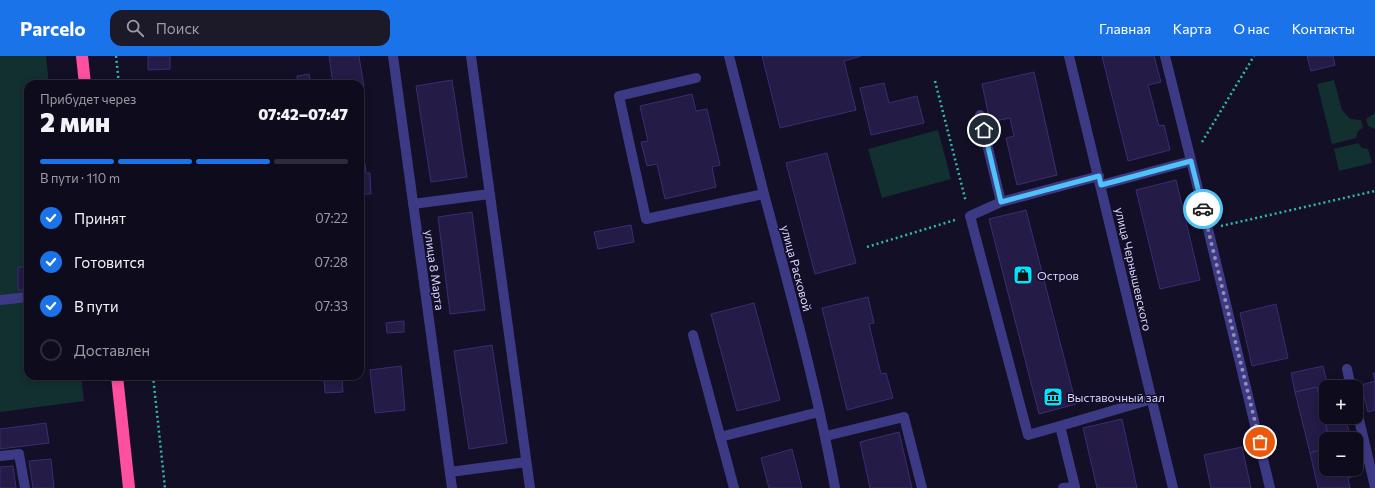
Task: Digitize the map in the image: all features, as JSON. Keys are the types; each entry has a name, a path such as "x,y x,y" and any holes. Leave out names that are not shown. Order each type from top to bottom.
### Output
{"highway":[{"path":"82,56 85,80"},
{"path":"117,380 129,488"}],"street":[{"name":"улица 8 Марта","path":"393,56 452,488"},
{"path":"471,56 530,488"},
{"name":"улица Расковой","path":"729,56 764,194 791,291 826,436 835,488"},
{"name":"улица Чернышевского","path":"1069,56 1173,488"},
{"path":"1165,56 1270,488"},
{"path":"696,78 619,96 646,219 764,194"},
{"path":"980,115 1001,202"},
{"path":"1152,399 1028,435 970,216 1001,202 1191,161"},
{"path":"413,204 489,194"},
{"path":"0,300 24,297"},
{"path":"692,335 734,488"},
{"path":"1347,369 1349,380"},
{"path":"720,437 819,412"},
{"path":"826,436 904,417 922,488"},
{"path":"1360,424 1375,487"},
{"path":"1060,426 1075,487 1063,488"},
{"path":"0,456 20,454 25,488"},
{"path":"450,472 526,462"}],"path":[{"path":"116,56 119,80"},
{"path":"1191,161 1254,56"},
{"path":"867,247 970,216 934,81"},
{"path":"1208,229 1375,191"},
{"path":"152,380 165,488"}],"green space":[{"path":"0,56 46,56 49,80 24,80 24,380 81,380 84,401 0,412"},
{"path":"1334,80 1342,110 1350,119 1361,120 1363,128 1358,131 1356,138 1332,144 1317,84"},
{"path":"1375,113 1375,129 1368,126 1366,119"},
{"path":"938,130 951,179 882,198 868,149"},
{"path":"1358,143 1362,148 1368,149 1372,163 1339,171 1334,149"}],"building":[{"path":"148,56 170,56 170,69 148,70"},
{"path":"329,56 359,56 363,80 332,80"},
{"path":"762,56 861,56 844,61 856,110 780,128"},
{"path":"1102,56 1154,56 1161,82 1148,85 1159,126 1164,125 1170,150 1128,161"},
{"path":"1307,56 1333,56 1335,65 1311,71"},
{"path":"1034,72 1057,175 1017,185 1006,138 1014,136 1010,118 990,122 982,84"},
{"path":"309,74 310,80 298,80 297,76"},
{"path":"452,80 467,177 431,182 416,86"},
{"path":"884,83 889,103 917,96 924,123 871,135 860,88"},
{"path":"692,94 696,111 707,109 720,165 712,167 716,187 665,199 657,164 647,166 641,142 648,141 640,106"},
{"path":"827,153 856,263 815,274 786,163"},
{"path":"364,164 366,173 370,173 371,194 364,194"},
{"path":"1176,180 1200,280 1160,289 1136,190"},
{"path":"1026,210 1076,404 1039,414 989,219"},
{"path":"472,212 485,310 450,314 438,217"},
{"path":"631,225 634,242 598,249 594,232"},
{"path":"18,267 24,267 24,290 18,290"},
{"path":"868,297 874,323 869,324 881,374 886,373 893,398 847,410 822,308"},
{"path":"754,303 780,400 737,411 711,314"},
{"path":"1276,304 1288,358 1252,366 1240,313"},
{"path":"404,321 404,332 387,333 386,323"},
{"path":"492,345 507,443 469,449 454,351"},
{"path":"401,366 405,410 375,413 370,370"},
{"path":"1323,366 1326,380 1319,380 1319,396 1317,387 1295,392 1291,373"},
{"path":"324,380 342,380 343,392 325,393"},
{"path":"1375,381 1375,410 1368,412 1363,393 1363,384"},
{"path":"1317,387 1319,396 1319,424 1326,424 1327,432 1319,432 1319,450 1310,453 1295,392"},
{"path":"1122,419 1137,488 1097,488 1083,428"},
{"path":"46,423 49,443 0,449 0,429"},
{"path":"1326,424 1347,424 1349,432 1327,432"},
{"path":"899,432 912,488 870,488 860,442"},
{"path":"1242,447 1251,488 1211,488 1204,455"},
{"path":"792,449 802,488 769,488 761,458"},
{"path":"1319,450 1319,476 1354,476 1348,478 1350,488 1318,488 1310,453"},
{"path":"51,459 54,488 33,488 29,461"},
{"path":"13,466 16,488 0,488 0,467"}],"way so far":[{"path":"1203,209 1260,442"}],"place":[{"name":"Остров","path":"1023,275"},
{"name":"Выставочный зал","path":"1053,397"}],"route":[{"path":"984,130 1001,202 1099,176 1101,185 1191,161 1203,209"}]}
